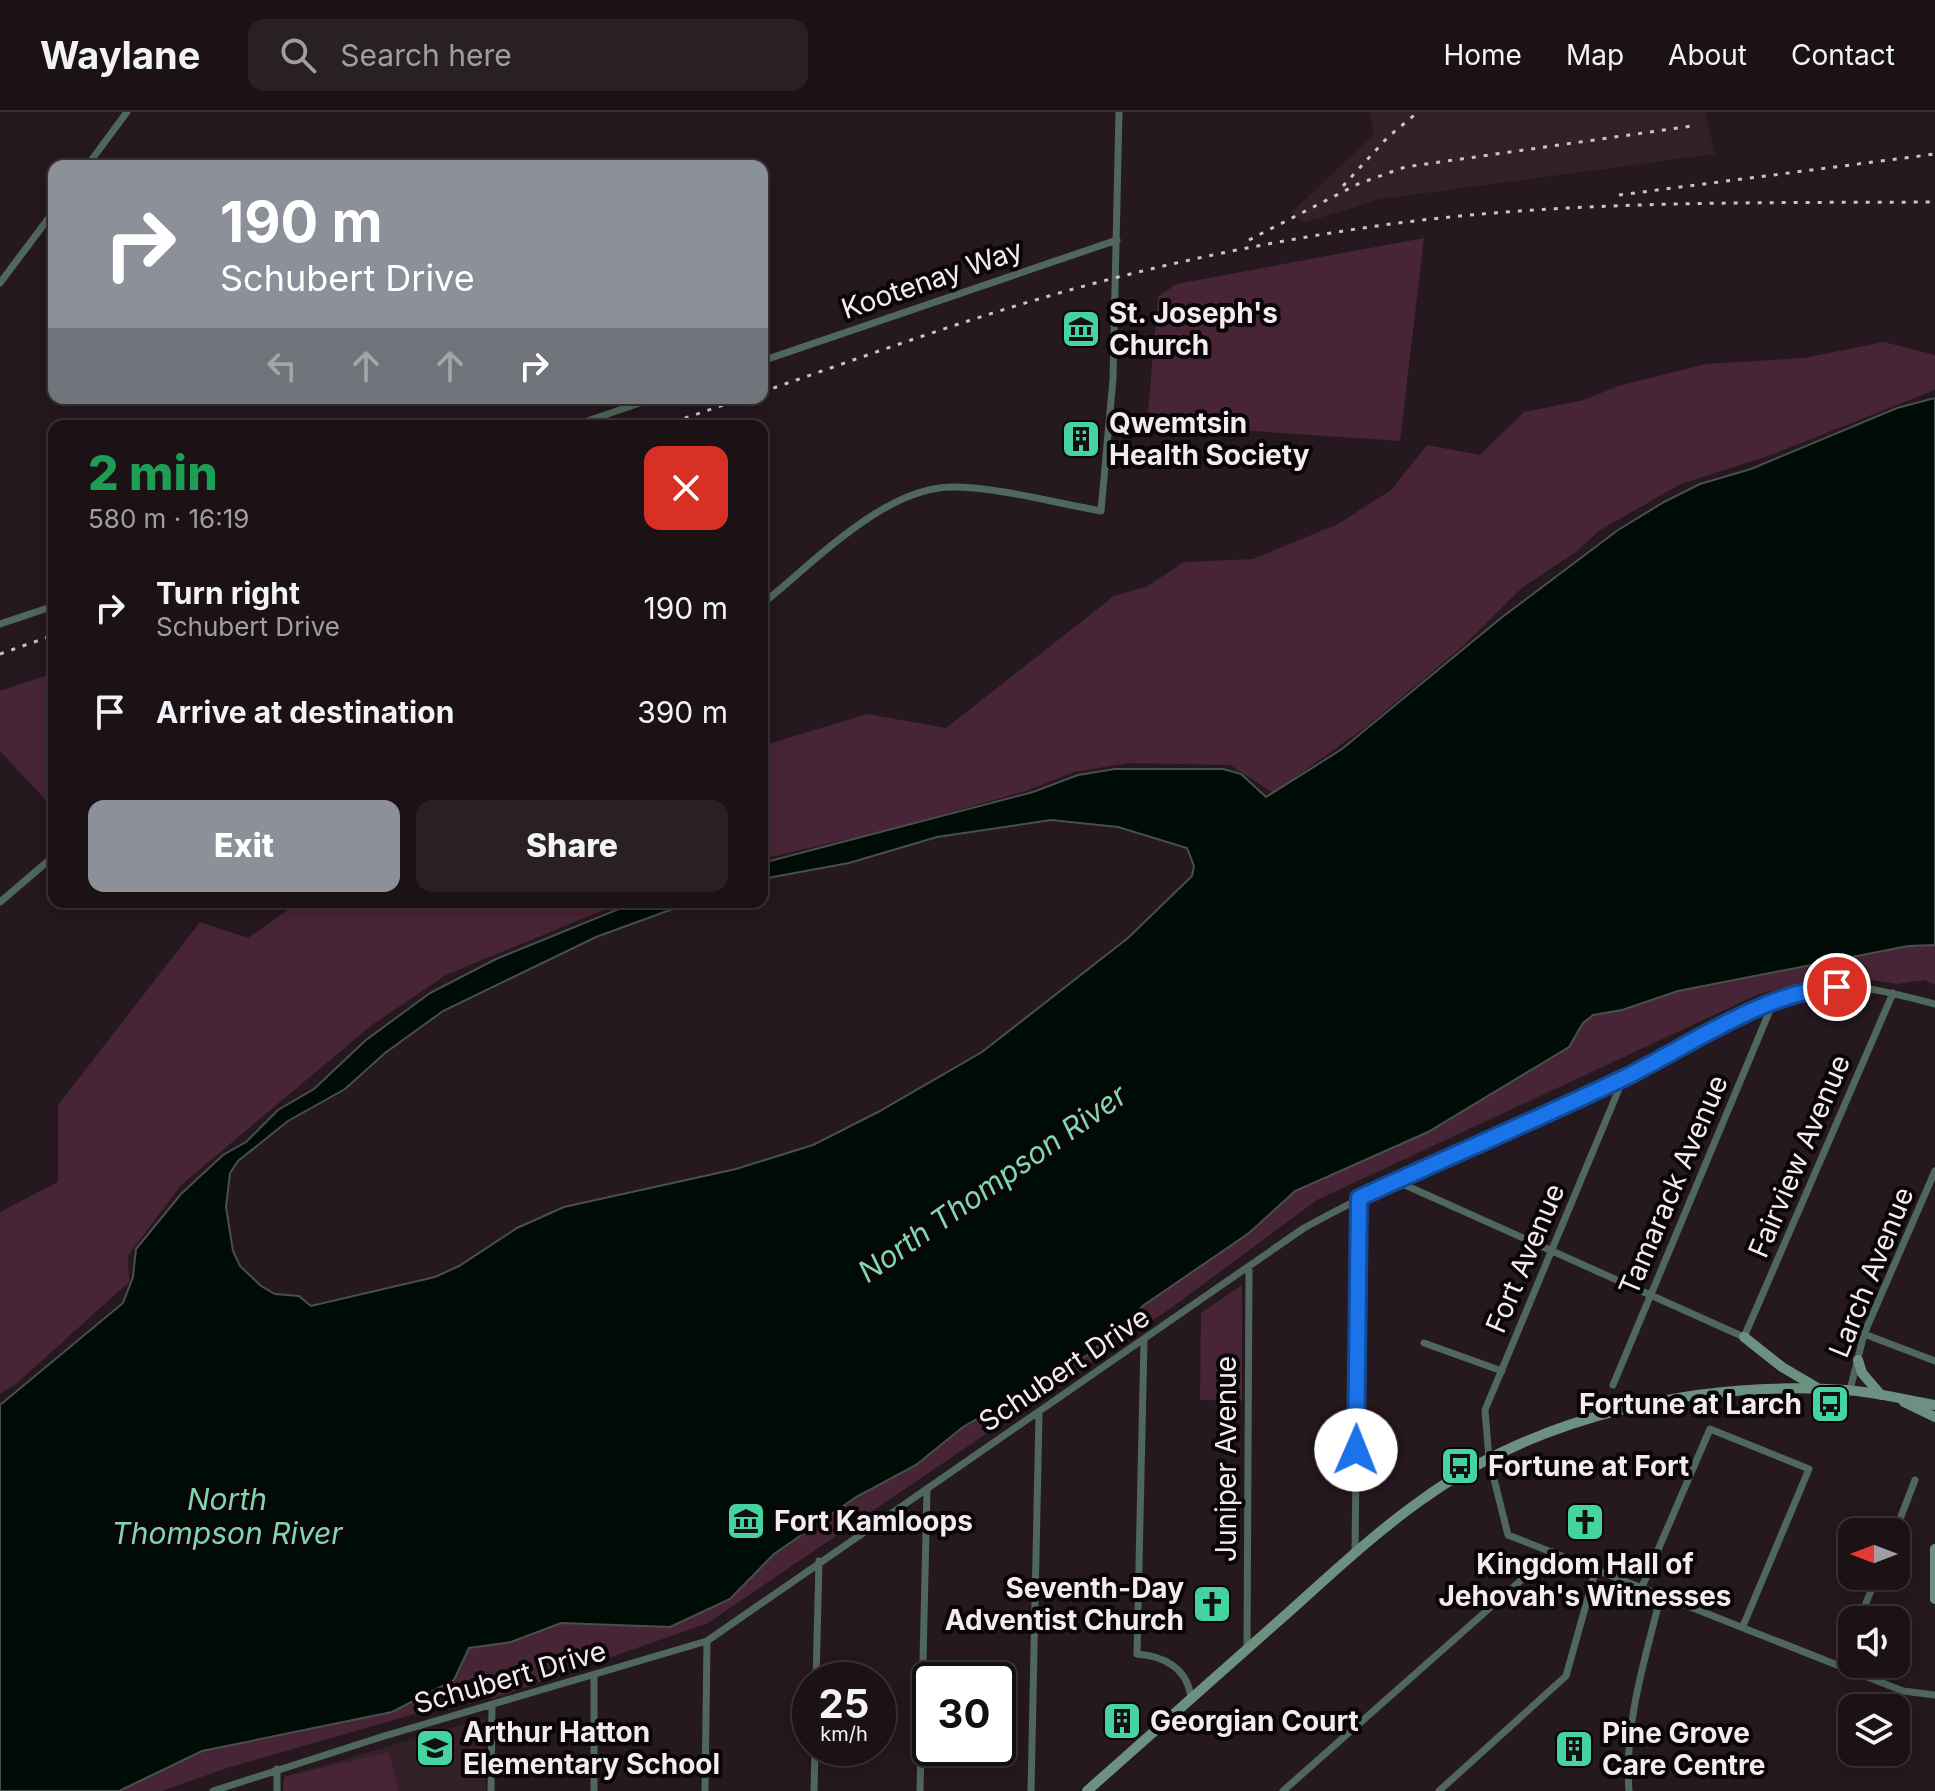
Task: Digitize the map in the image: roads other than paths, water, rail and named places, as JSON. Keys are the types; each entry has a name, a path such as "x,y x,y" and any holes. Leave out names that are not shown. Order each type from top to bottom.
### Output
{"main road":[{"path":"1744,1337 1782,1367 1818,1388"},
{"path":"1858,1360 1862,1373 1881,1395"},
{"path":"1087,1791 1355,1554 1421,1500 1489,1459 1564,1428 1629,1408 1728,1391 1850,1390 1935,1405"},
{"path":"1899,1398 1918,1411 1935,1417"},
{"path":"1935,1549 1935,1599"}],"street":[{"path":"91,160 127,112"},
{"path":"768,599 887,505 922,491 956,487 1101,511 1113,379 1119,112"},
{"path":"0,283 48,219"},
{"name":"Kootenay Way","path":"768,359 1117,240"},
{"path":"590,420 637,404"},
{"path":"0,624 48,608"},
{"path":"0,902 48,861"},
{"path":"0,886 8,895"},
{"name":"Schubert Drive","path":"213,1791 277,1769 707,1641 819,1561 1039,1415 1304,1228 1359,1198 1624,1077 1773,1002 1814,988 1861,986 1935,1004"},
{"name":"Fairview Avenue","path":"1744,1337 1893,993"},
{"name":"Tamarack Avenue","path":"1613,1385 1773,1002"},
{"name":"Fort Avenue","path":"1553,1552 1508,1535 1489,1459 1485,1410 1624,1077"},
{"name":"Larch Avenue","path":"1850,1390 1864,1334 1935,1171"},
{"path":"1396,1181 1744,1337"},
{"path":"1355,1554 1359,1198"},
{"name":"Juniper Avenue","path":"1247,1649 1249,1269"},
{"path":"1864,1334 1935,1361"},
{"path":"1144,1341 1137,1654 1160,1656 1176,1666 1191,1699"},
{"path":"1424,1343 1502,1371"},
{"path":"1031,1791 1039,1415"},
{"path":"1642,1587 1710,1429 1809,1469 1743,1626"},
{"path":"1900,1518 1915,1480"},
{"path":"920,1791 927,1489"},
{"path":"1283,1791 1553,1552 1838,1664"},
{"path":"816,1662 819,1561"},
{"path":"1439,1791 1566,1676 1596,1569"},
{"path":"1629,1791 1628,1745 1639,1682 1661,1595"},
{"path":"705,1791 707,1641"},
{"path":"594,1677 594,1791"},
{"path":"1872,1678 1903,1691 1935,1695"},
{"path":"491,1791 492,1707"},
{"path":"814,1791 815,1766"},
{"path":"277,1769 277,1791"}],"water":[{"name":"North Thompson River","path":"1935,398 1935,945 1908,946 1678,991 1622,1010 1593,1015 1583,1023 1569,1047 1428,1132 1295,1191 1249,1233 1144,1305 1089,1354 963,1427 916,1465 856,1497 774,1554 730,1599 670,1627 561,1623 511,1642 469,1648 454,1680 392,1712 202,1751 119,1791 0,1791 0,1405 123,1303 133,1277 136,1249 181,1194 223,1155 246,1142 278,1110 314,1089 366,1040 430,993 496,959 621,908 676,908 596,937 443,1011 385,1053 345,1089 288,1121 238,1161 230,1173 226,1207 233,1251 240,1266 261,1286 275,1294 299,1296 311,1306 435,1277 459,1266 517,1228 564,1207 736,1169 813,1145 878,1112 982,1052 1128,938 1192,876 1194,866 1187,848 1118,827 1051,820 937,837 849,863 768,878 768,861 1033,792 1078,775 1115,769 1223,769 1241,774 1266,797 1342,749 1501,618 1618,530 1700,484 1751,469 1897,408"}],"railway":[{"path":"1343,186 1388,137 1418,112"},
{"path":"1249,240 1358,184 1405,167 1692,126"},
{"path":"1619,195 1935,154"},
{"path":"768,390 1049,296 1222,253 1310,237 1398,223 1532,210 1666,204 1935,202"},
{"path":"680,420 726,404"},
{"path":"0,654 48,637"}],"place":[{"name":"St. Joseph's Church","path":"1081,329"},
{"name":"Qwemtsin Health Society","path":"1081,439"},
{"name":"Fortune at Larch","path":"1830,1404"},
{"name":"Fortune at Fort","path":"1460,1466"},
{"name":"Fort Kamloops","path":"746,1521"},
{"name":"Kingdom Hall of Jehovah's Witnesses","path":"1585,1522"},
{"name":"Seventh-Day Adventist Church","path":"1212,1604"},
{"name":"Georgian Court","path":"1122,1721"},
{"name":"Arthur Hatton Elementary School","path":"435,1748"},
{"name":"Pine Grove Care Centre","path":"1574,1749"}]}
